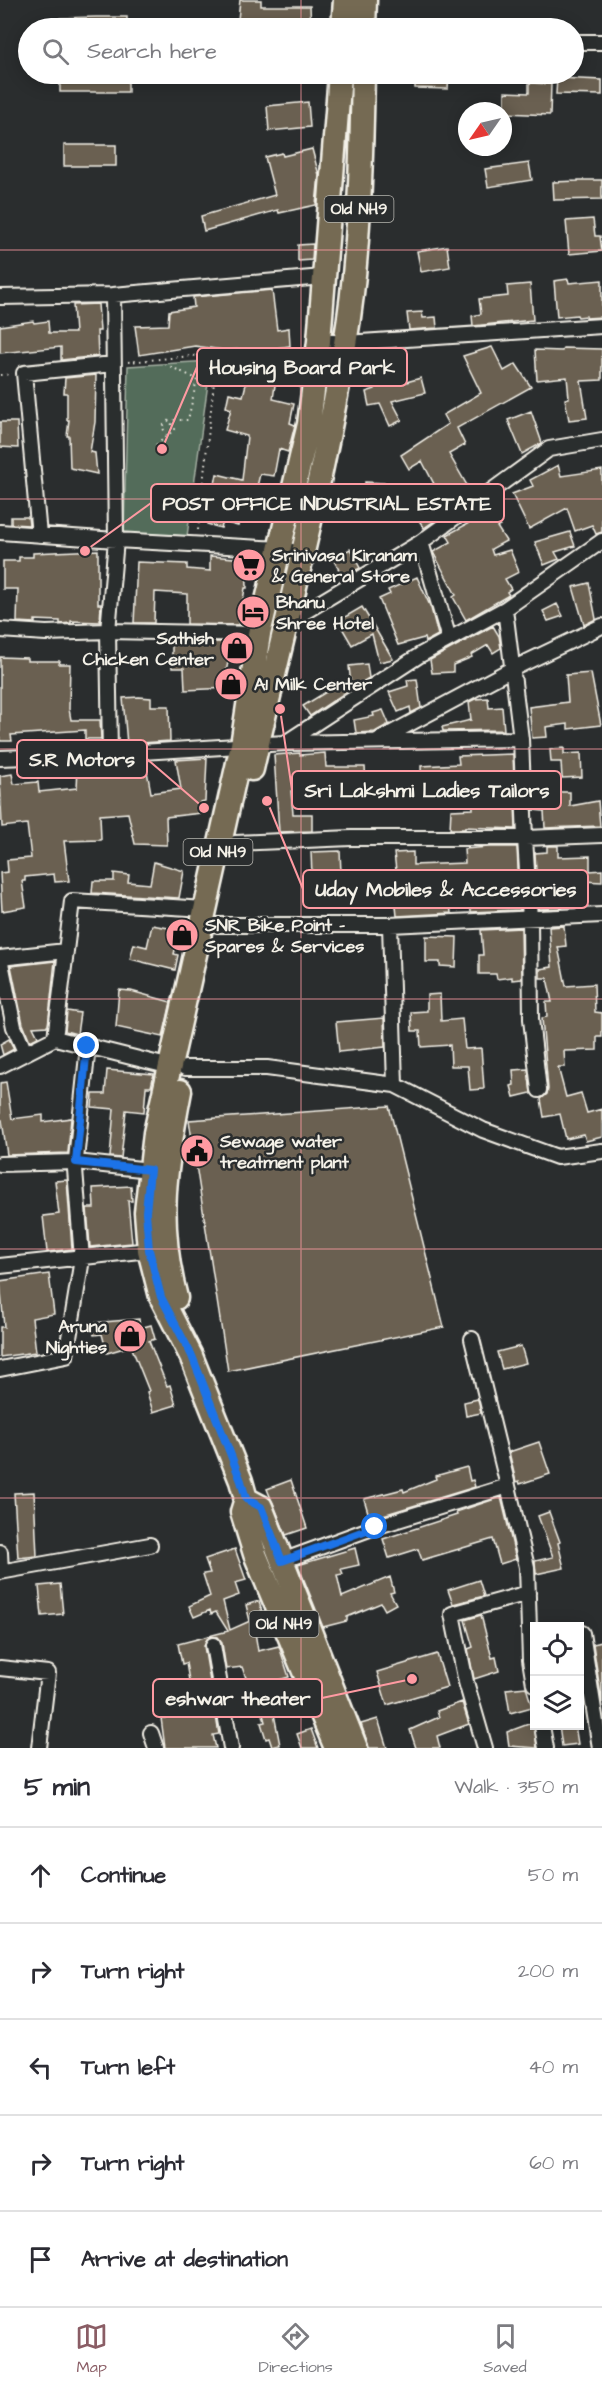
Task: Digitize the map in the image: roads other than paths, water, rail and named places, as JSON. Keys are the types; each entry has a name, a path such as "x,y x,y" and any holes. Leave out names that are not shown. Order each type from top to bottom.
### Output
{"main road":[{"path":"344,18 345,0"},
{"path":"364,18 365,0"},
{"name":"Old NH9","path":"336,1748 255,1554 242,1512 244,1490 193,1359 164,1241 164,1202 178,1067 249,745 286,623 291,551 318,349 339,84"},
{"name":"Old NH9","path":"211,917 235,843 249,745 260,634 291,551 329,430 346,343 361,186 363,84"},
{"name":"Old NH9","path":"178,1067 155,1133 146,1212 149,1250 161,1297 193,1359"},
{"path":"244,1490 261,1507 356,1748"}],"street":[{"path":"584,42 602,42"},
{"path":"0,297 113,295 323,277"},
{"path":"110,754 108,631 116,540 113,295"},
{"path":"318,349 346,343 602,326"},
{"path":"39,535 24,373 113,363"},
{"path":"286,623 421,542 549,449 602,440"},
{"path":"0,532 291,551"},
{"path":"285,742 420,655 505,609 602,541"},
{"path":"421,542 450,639"},
{"path":"505,609 521,739 530,919 531,1019 539,1090"},
{"path":"377,741 512,669 602,626"},
{"path":"0,630 46,633 108,631 260,634"},
{"path":"0,758 110,754 285,742 521,739"},
{"path":"235,843 351,838 525,838 602,834"},
{"path":"55,1038 72,900 211,917 390,925 602,915"},
{"path":"390,925 395,1085"},
{"path":"25,1052 14,1027 0,958 66,951"},
{"path":"0,1066 55,1038 178,1067 267,1068 395,1085 483,1130 557,1157 602,1151"},
{"path":"0,1369 66,1356 82,1259 76,1162 87,1046"},
{"path":"0,1164 76,1162 150,1170"},
{"path":"0,1266 149,1250"},
{"path":"472,1339 527,1567 530,1660 533,1676"},
{"path":"282,1561 375,1527 508,1486"},
{"path":"0,1552 1,1572 150,1545"},
{"path":"485,1748 466,1682 452,1614 528,1593"},
{"path":"213,1645 231,1748"},
{"path":"584,1646 600,1748"},
{"path":"0,1668 48,1672 39,1748"},
{"path":"543,1730 546,1748"},
{"path":"151,1733 156,1748"}],"place":[{"name":"Housing Board Park","path":"162,449"},
{"name":"POST OFFICE INDUSTRIAL ESTATE","path":"85,551"},
{"name":"Srinivasa Kiranam & General Store","path":"249,565"},
{"name":"Bhanu Shree Hotel","path":"253,612"},
{"name":"Sathish Chicken Center","path":"237,648"},
{"name":"A1 Milk Center","path":"231,684"},
{"name":"Sri Lakshmi Ladies Tailors","path":"280,709"},
{"name":"Uday Mobiles & Accessories","path":"267,801"},
{"name":"S.R Motors","path":"204,808"},
{"name":"SNR Bike Point - Spares & Services","path":"182,935"},
{"name":"Sewage water treatment plant","path":"197,1151"},
{"name":"Aruna Nighties","path":"130,1336"},
{"name":"eshwar theater","path":"412,1679"}]}
